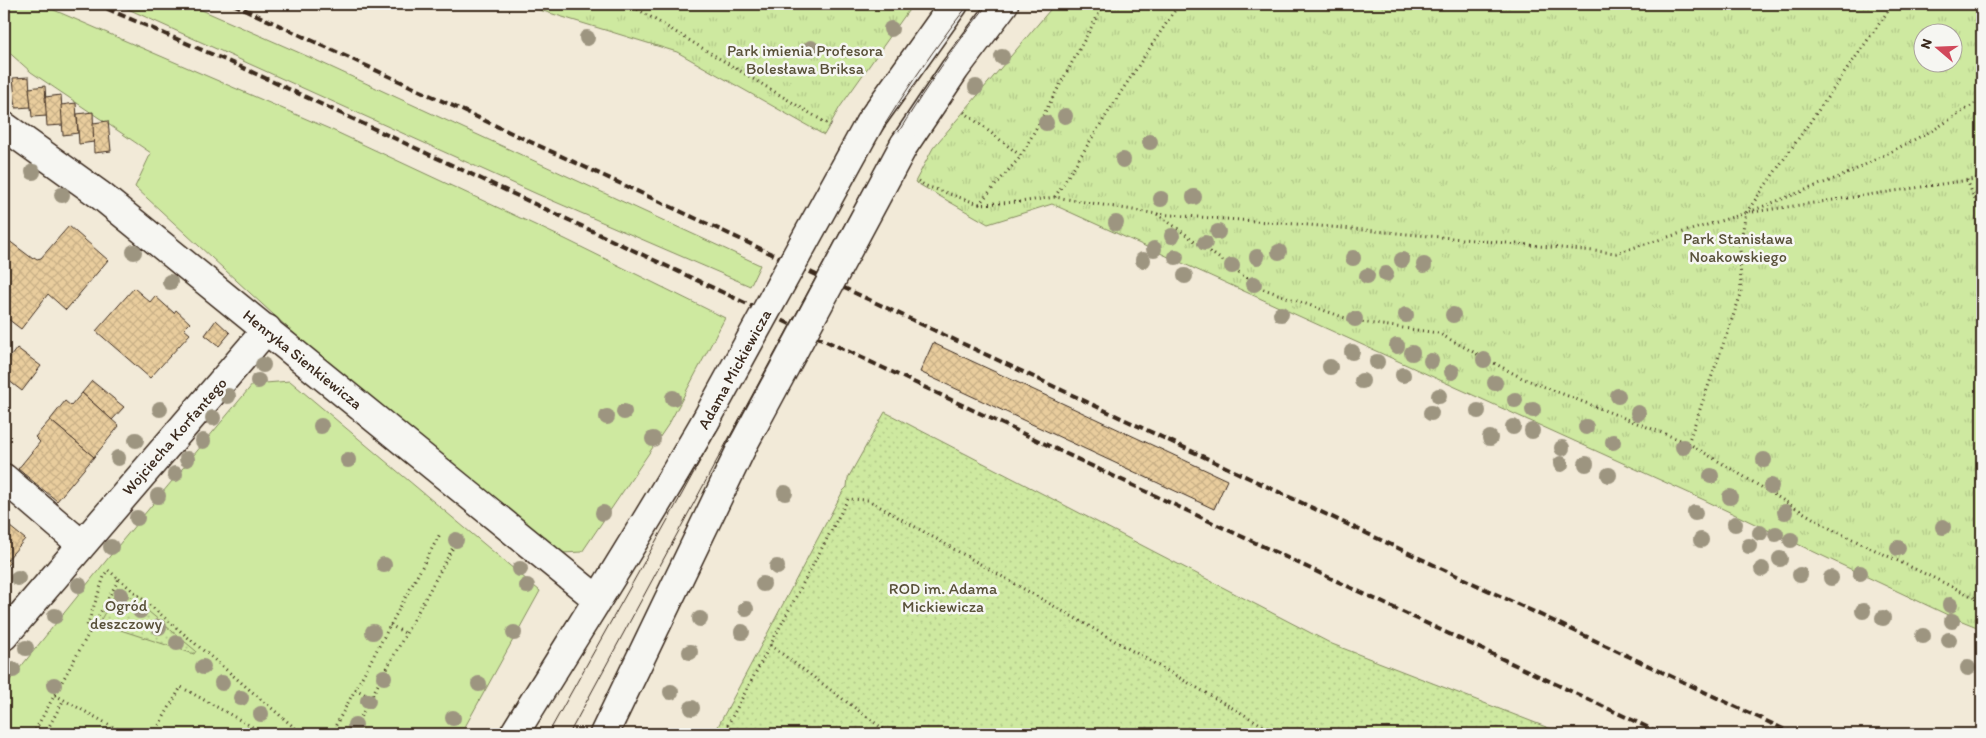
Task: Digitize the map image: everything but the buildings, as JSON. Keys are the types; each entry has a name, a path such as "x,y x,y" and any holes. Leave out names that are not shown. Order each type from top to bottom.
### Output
{"street":[{"name":"Adama Mickiewicza","path":"514,734 596,599 655,508 705,422 870,122 954,4"},
{"path":"604,734 743,445 904,145 954,69 1004,4"},
{"name":"Henryka Sienkiewicza","path":"4,126 100,195 267,329 596,599"},
{"name":"Wojciecha Korfantego","path":"4,636 267,329"},
{"path":"4,478 81,544"}],"path":[{"path":"1055,197 1179,4"},
{"path":"1688,443 1741,294 1740,245 1746,213 1893,4"},
{"path":"980,204 1020,202 1055,197 1157,214 1309,225 1616,253 1746,213 1848,174 1935,129 1982,99"},
{"path":"961,110 1021,156"},
{"path":"1746,213 1982,178"},
{"path":"1968,180 1982,217"},
{"path":"1157,214 1261,288 1354,321 1438,333 1522,378 1688,443 1831,529 1982,602"},
{"path":"723,734 848,499 868,500 1278,734"},
{"path":"331,734 440,534"},
{"path":"351,734 456,542"},
{"path":"89,632 87,626 108,570 302,734"},
{"path":"33,734 119,579"},
{"path":"390,625 405,633"},
{"path":"770,645 890,734"},
{"path":"154,734 181,687 265,734"},
{"path":"355,689 370,697"},
{"path":"55,695 126,734"},
{"path":"45,734 64,700"}],"green space":[{"path":"4,4 40,4 332,130 565,239 725,318 670,422 582,552 562,553 326,363 135,187 151,153 31,72 4,48"},
{"path":"117,4 188,4 309,57 760,265 750,286 537,194"},
{"name":"Park imienia Profesora Bolesława Briksa","path":"520,4 913,4 840,107 824,135 677,52"},
{"name":"Park Stanisława Noakowskiego","path":"1055,4 1982,4 1982,629 1952,617 1702,499 1052,204 988,224 915,182 933,148"},
{"path":"290,381 540,591 461,734 4,734 4,690 122,541 253,384"},
{"name":"ROD im. Adama Mickiewicza","path":"885,412 1332,644 1564,734 714,734 843,491 847,487 848,478"},
{"name":"Ogród deszczowy","path":"119,587 196,651 194,654 99,623"}],"tram line":[{"path":"548,734 696,468 804,266 865,157 932,53 969,4"},
{"path":"569,734 862,192 937,72 988,4"}],"railway":[{"path":"96,4 239,66 439,159 1662,734"},
{"path":"233,4 725,232 1794,734"}]}
